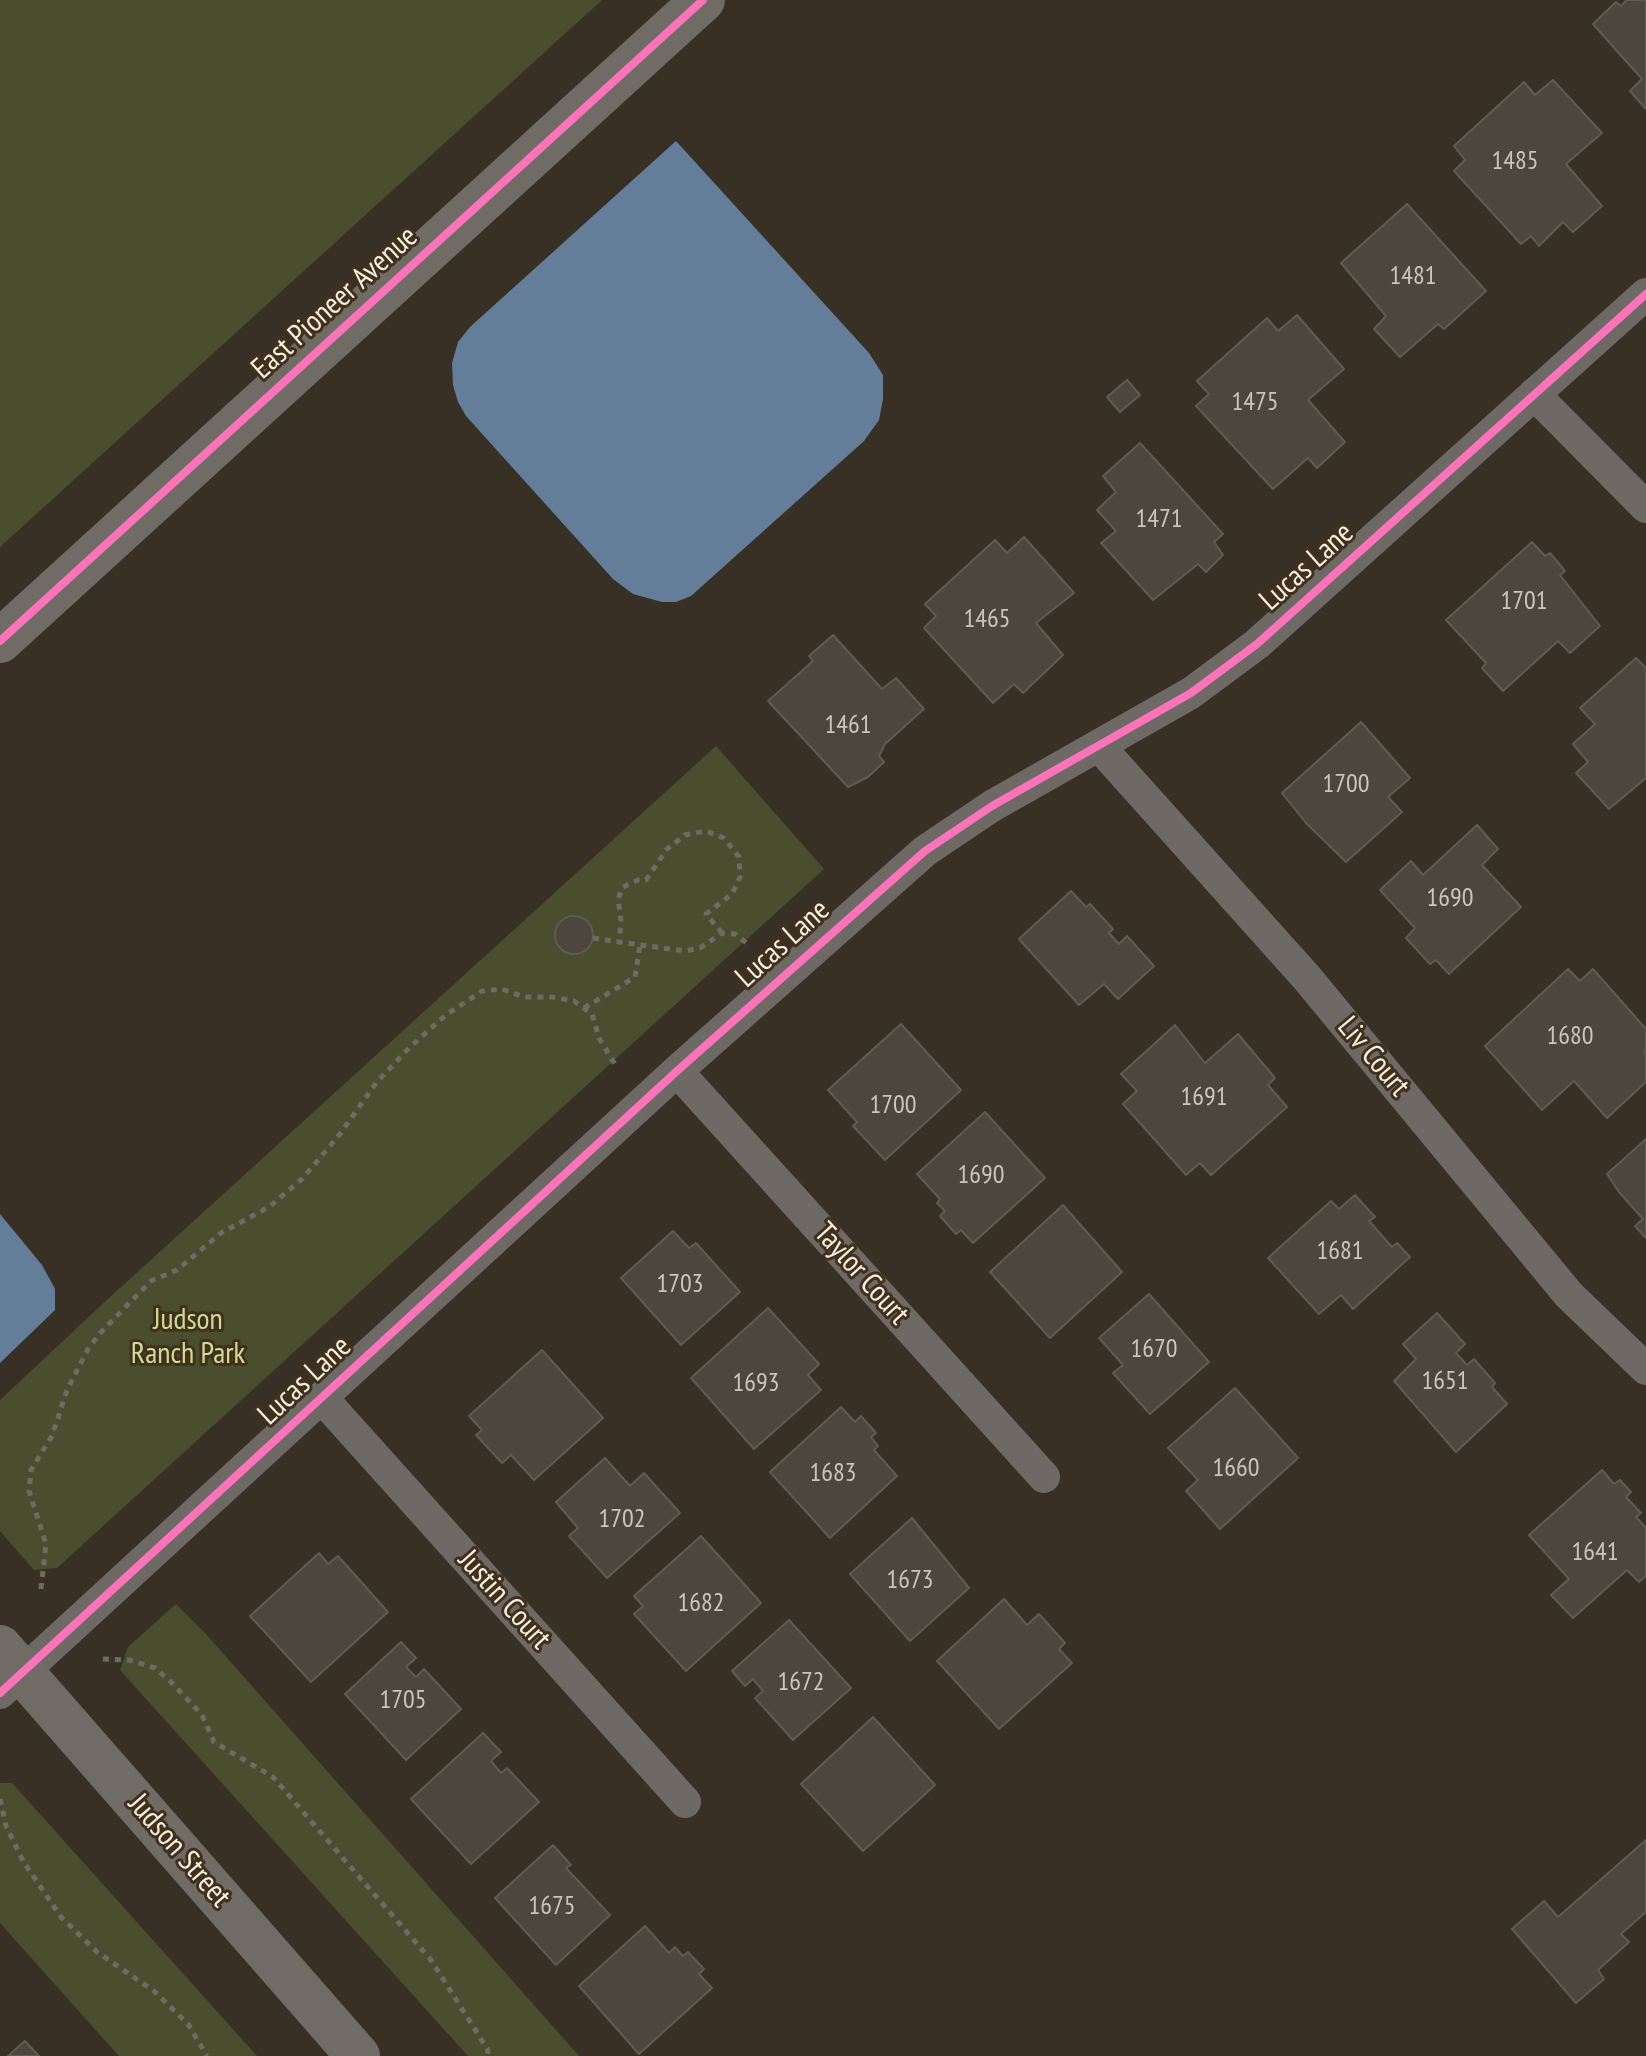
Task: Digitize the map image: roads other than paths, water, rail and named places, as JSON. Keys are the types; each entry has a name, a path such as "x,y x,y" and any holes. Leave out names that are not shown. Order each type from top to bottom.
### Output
{"street":[{"name":"East Pioneer Avenue","path":"0,641 703,0"},
{"name":"Lucas Lane","path":"8,1671 322,1398 677,1071 925,851 992,806 1191,693 1257,644 1646,294"},
{"path":"1534,394 1646,507"},
{"name":"Liv Court","path":"1099,746 1307,978 1569,1295 1646,1369"},
{"name":"Taylor Court","path":"677,1071 1044,1477"},
{"name":"Justin Court","path":"322,1398 685,1802"},
{"name":"Judson Street","path":"8,1671 358,2056"}],"water":[{"path":"676,141 869,353 883,375 883,399 879,420 864,441 691,596 676,602 662,602 633,594 613,579 466,416 453,385 452,363 458,342 470,327"},
{"path":"0,1214 42,1265 55,1289 55,1310 0,1363"}],"park label":[{"name":"Judson Ranch Park","path":"188,1337"}]}
